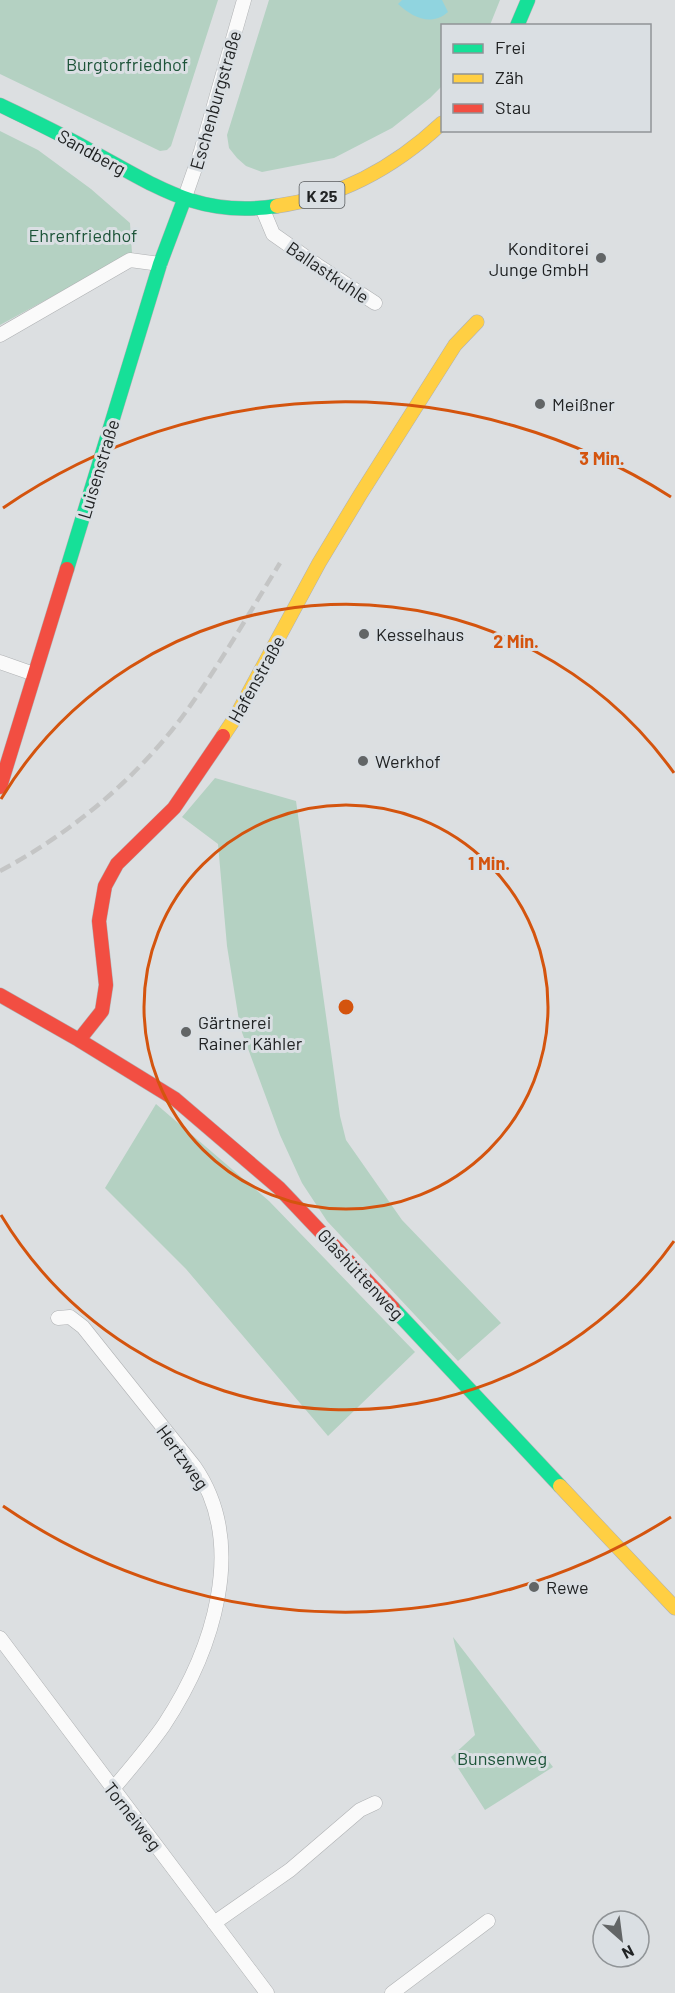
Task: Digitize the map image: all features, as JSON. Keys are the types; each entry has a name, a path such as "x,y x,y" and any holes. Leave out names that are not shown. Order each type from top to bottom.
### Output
{"street":[{"name":"Eschenburgstraße","path":"184,200 204,141 244,0"},
{"path":"518,24 528,0"},
{"name":"Sandberg","path":"0,105 64,135 142,180 184,200"},
{"name":"K 25","path":"184,200 213,206 263,210 288,206 352,184 391,164 413,149 441,124"},
{"name":"Luisenstraße","path":"0,787 160,264 184,200"},
{"name":"Ballastkuhle","path":"263,210 273,234 316,266 375,303"},
{"path":"0,335 130,260 160,264"},
{"name":"Hafenstraße","path":"79,1040 102,1011 106,986 99,921 105,886 117,864 174,808 236,718 320,563 360,495 455,345 477,322"},
{"path":"0,662 34,674"},
{"name":"Glashüttenweg","path":"0,995 175,1099 279,1188 675,1608"},
{"name":"Hertzweg","path":"58,1318 70,1317 83,1327 194,1467 209,1491 221,1532 220,1576 216,1610 203,1647 188,1682 169,1716 112,1790"},
{"name":"Torneiweg","path":"0,1638 112,1790 267,1993"},
{"path":"214,1923 290,1870 360,1810 375,1803"},
{"path":"392,1993 488,1921"}],"green space":[{"name":"Burgtorfriedhof","path":"0,0 218,0 171,146 167,150 160,151 0,74"},
{"path":"269,0 500,0 490,24 441,24 441,87 392,128 334,158 262,172 246,166 237,158 229,148 227,135"},
{"name":"Ehrenfriedhof","path":"0,131 38,150 91,189 130,223 132,253 0,325"},
{"path":"215,778 296,801 340,1116 346,1140 402,1220 501,1323 458,1361 327,1221 302,1183 280,1135 240,1027 227,946 218,844 182,817"},
{"path":"156,1104 269,1201 415,1352 328,1436 186,1269 105,1188"},
{"name":"Bunsenweg","path":"453,1637 553,1767 485,1810 451,1757 475,1735"}],"water":[{"path":"402,0 442,0 448,12 435,19 422,18 409,13 398,4"}],"railway":[{"path":"0,871 79,821 148,758 188,709 280,563"}],"traffic: fast":[{"path":"518,24 528,0"},
{"path":"0,105 179,196 224,207 249,209 277,206"},
{"path":"67,569 160,264 184,200"},
{"path":"393,1308 560,1486"}],"traffic: slow":[{"path":"277,206 323,195 366,177 406,153 441,124"},
{"path":"223,736 319,563 360,495 455,345 477,322"},
{"path":"560,1486 675,1608"}],"traffic: jam":[{"path":"0,787 67,569"},
{"path":"79,1040 102,1011 106,985 99,921 105,886 117,864 174,808 223,736"},
{"path":"0,995 175,1099 279,1188 393,1308"}],"place":[{"name":"Konditorei Junge GmbH","path":"601,258"},
{"name":"Meißner","path":"540,404"},
{"name":"Kesselhaus","path":"364,634"},
{"name":"Werkhof","path":"363,761"},
{"name":"Gärtnerei Rainer Kähler","path":"186,1032"},
{"name":"Rewe","path":"534,1587"}]}
